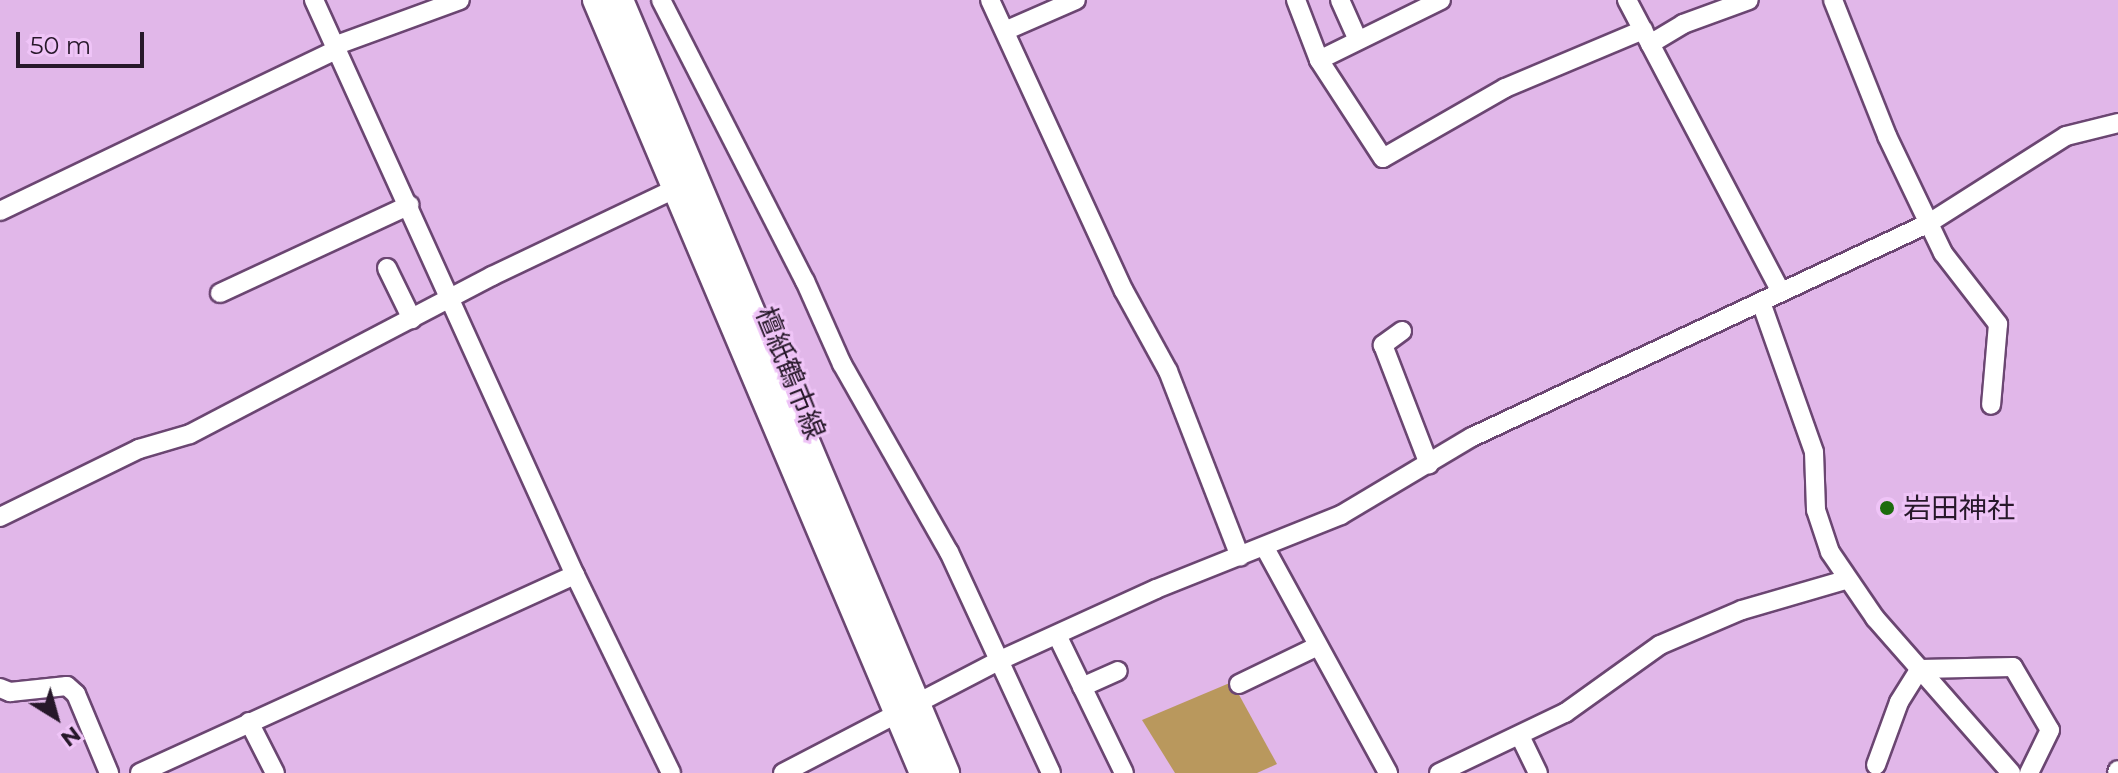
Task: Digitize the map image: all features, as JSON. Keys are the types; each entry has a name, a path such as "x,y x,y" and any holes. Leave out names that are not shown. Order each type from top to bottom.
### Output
{"main road":[{"name":"檀紙鶴市線","path":"596,0 908,709 946,773"},
{"name":"檀紙鶴市線","path":"620,0 908,709 923,773"}],"street":[{"path":"314,0 452,297 575,575 671,773"},
{"path":"0,211 335,48 460,0"},
{"path":"661,0 805,281 842,364 949,552 996,662 1051,773"},
{"path":"990,0 1007,30 1118,277 1168,371 1240,557"},
{"path":"1007,30 1076,0"},
{"path":"1296,0 1319,60 1383,158 1505,88 1749,0"},
{"path":"1340,0 1357,38"},
{"path":"1319,60 1357,38 1441,0"},
{"path":"1627,0 1781,292"},
{"path":"1833,0 1943,253 1998,324 1991,405"},
{"path":"783,773 996,662 1341,515 1486,430 1762,305 1781,292 1929,223 1978,196 2031,154 2086,127 2118,123"},
{"path":"0,517 139,449 190,434 452,297 679,187"},
{"path":"220,293 410,205"},
{"path":"387,268 412,319"},
{"path":"1762,305 1814,452 1821,530 1845,580 2011,773"},
{"path":"1402,331 1383,345 1429,464"},
{"path":"1265,548 1316,647 1388,773"},
{"path":"140,773 575,575"},
{"path":"1439,773 1565,713 1660,645 1742,610 1845,580"},
{"path":"1057,635 1124,773"},
{"path":"1239,684 1316,647"},
{"path":"1920,669 2013,667 2050,730 2029,773"},
{"path":"1876,765 1899,702 1920,669"},
{"path":"1082,687 1118,671"},
{"path":"0,688 10,692 67,686 76,694 109,773"},
{"path":"249,722 275,773"},
{"path":"1520,736 1538,773"}],"shaded area":[{"path":"1232,682 1277,764 1257,773 1175,773 1142,720"}],"place":[{"name":"岩田神社","path":"1887,508"}]}
